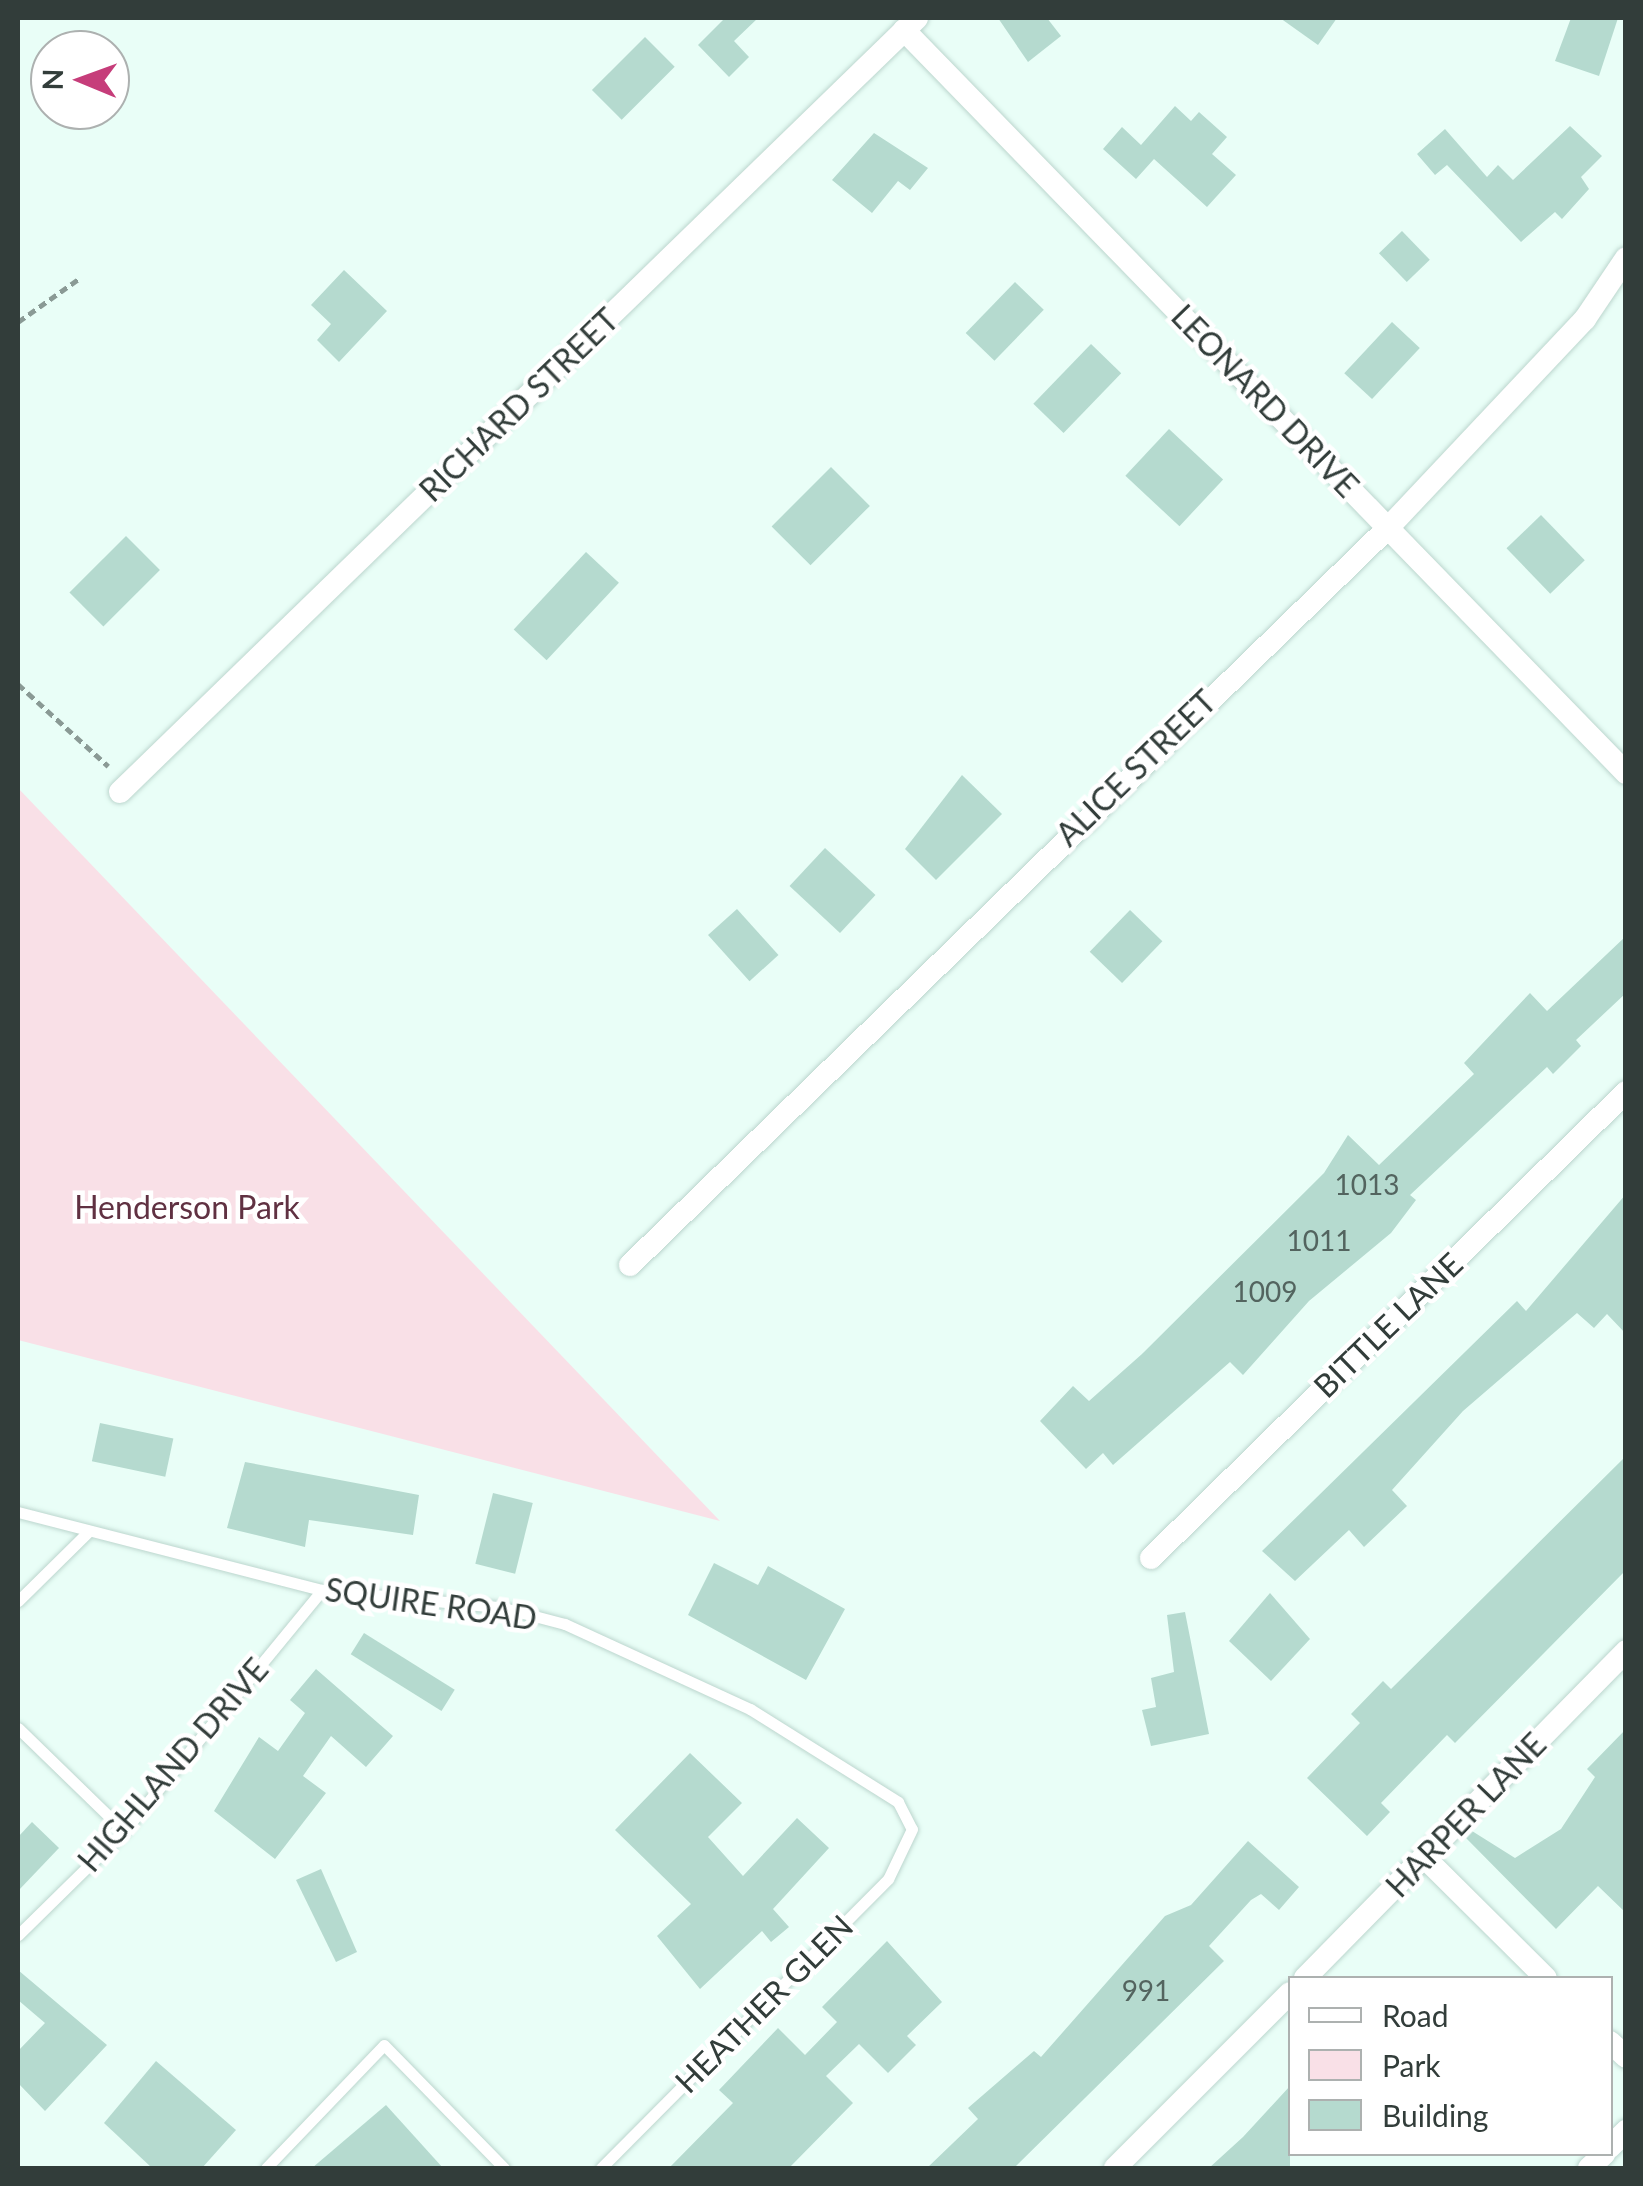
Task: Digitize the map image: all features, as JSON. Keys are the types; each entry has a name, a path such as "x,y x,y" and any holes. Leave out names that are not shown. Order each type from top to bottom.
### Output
{"street":[{"name":"LEONARD DRIVE","path":"910,24 1626,773"},
{"name":"RICHARD STREET","path":"125,788 910,24"},
{"name":"ALICE STREET","path":"630,1266 1388,528 1585,319 1626,258"},
{"name":"BITTLE LANE","path":"1151,1558 1626,1092"},
{"name":"HARPER LANE","path":"1307,1976 1626,1651"},
{"path":"1425,1858 1544,1976"},
{"path":"1115,2168 1288,1995"}],"lane":[{"name":"SQUIRE ROAD","path":"18,1512 322,1590 500,1607 564,1624 810,1741 898,1802 912,1829"},
{"path":"18,1601 89,1531"},
{"name":"HIGHLAND DRIVE","path":"18,1935 124,1830 322,1590"},
{"path":"18,1728 124,1830"},
{"name":"HEATHER GLEN","path":"601,2168 888,1879 912,1829"},
{"path":"266,2168 384,2046 504,2168"}],"path":[{"path":"18,322 80,278"},
{"path":"18,684 125,788"}],"green space":[{"name":"Henderson Park","path":"18,788 720,1521 18,1340"}],"building":[{"path":"725,18 758,18 734,41 749,57 729,77 698,45"},
{"path":"998,18 1047,18 1061,36 1028,62"},
{"path":"1280,18 1337,18 1318,45"},
{"path":"1571,18 1618,18 1599,76 1555,61"},
{"path":"645,37 675,67 622,120 592,90"},
{"path":"1175,106 1191,121 1199,112 1227,137 1212,154 1236,175 1207,207 1154,159 1136,179 1103,149 1122,127 1141,145"},
{"path":"1570,126 1602,156 1581,177 1589,189 1562,219 1555,212 1521,242 1447,165 1435,175 1417,154 1445,129 1487,177 1498,165 1513,180"},
{"path":"874,133 928,168 910,190 898,181 872,213 832,180"},
{"path":"1402,231 1430,260 1407,282 1379,253"},
{"path":"344,270 387,311 339,362 317,340 331,324 311,305"},
{"path":"1015,282 1044,310 994,361 966,333"},
{"path":"1392,322 1420,348 1372,399 1344,373"},
{"path":"1091,344 1121,373 1064,433 1033,404"},
{"path":"1169,429 1223,479 1179,526 1125,476"},
{"path":"831,467 870,506 810,565 772,526"},
{"path":"1541,515 1585,560 1550,594 1506,548"},
{"path":"126,536 160,570 103,627 69,593"},
{"path":"586,552 619,583 547,660 514,630"},
{"path":"962,775 1002,814 936,880 905,849"},
{"path":"825,848 875,895 840,933 790,886"},
{"path":"737,909 778,955 750,981 708,935"},
{"path":"1130,910 1162,941 1122,983 1090,952"},
{"path":"1626,936 1626,993 1576,1040 1581,1046 1553,1074 1547,1067 1410,1195 1416,1200 1391,1233 1309,1301 1243,1375 1230,1362 1113,1465 1103,1453 1086,1469 1040,1421 1073,1386 1089,1401 1142,1354 1324,1173 1348,1135 1379,1165 1474,1074 1464,1063 1530,993 1547,1011"},
{"path":"1626,1194 1626,1334 1607,1314 1594,1328 1577,1313 1463,1411 1392,1490 1407,1506 1364,1547 1349,1530 1295,1581 1262,1551 1517,1301 1526,1311"},
{"path":"100,1423 173,1439 165,1477 92,1461"},
{"path":"1626,1456 1626,1570 1455,1743 1447,1735 1381,1803 1390,1812 1367,1836 1307,1778 1360,1723 1351,1714 1383,1681 1391,1689"},
{"path":"245,1462 419,1495 413,1535 309,1520 305,1547 227,1528"},
{"path":"493,1493 533,1503 515,1574 475,1564"},
{"path":"714,1563 758,1585 768,1566 845,1609 806,1680 688,1615"},
{"path":"1270,1593 1310,1639 1271,1681 1229,1641"},
{"path":"1185,1612 1209,1734 1151,1746 1142,1710 1156,1707 1151,1678 1174,1672 1167,1615"},
{"path":"364,1633 455,1690 441,1711 351,1654"},
{"path":"316,1669 393,1736 366,1767 331,1736 303,1776 326,1793 275,1859 214,1811 259,1737 278,1751 305,1713 290,1700"},
{"path":"1626,1729 1626,1913 1598,1886 1556,1929 1466,1838 1472,1831 1515,1858 1561,1829 1595,1777 1587,1769"},
{"path":"690,1753 742,1803 708,1837 743,1876 797,1818 829,1848 773,1909 789,1927 771,1942 762,1931 700,1989 657,1936 691,1904 615,1830"},
{"path":"32,1822 59,1848 18,1891 18,1837"},
{"path":"1248,1841 1299,1887 1279,1910 1261,1894 1251,1900 1209,1946 1224,1961 1014,2168 927,2168 978,2119 968,2108 1034,2051 1041,2057 1165,1916 1191,1905"},
{"path":"321,1869 357,1952 336,1962 296,1880"},
{"path":"887,1941 942,2002 907,2036 916,2045 888,2073 859,2044 826,2076 853,2103 789,2168 669,2168 733,2103 719,2090 778,2028 805,2055 837,2022 822,2007"},
{"path":"18,1970 107,2045 45,2111 18,2083 18,2051 45,2023 18,2000"},
{"path":"156,2061 236,2130 202,2168 152,2168 104,2123"},
{"path":"1288,2088 1290,2168 1209,2168"},
{"path":"386,2105 443,2168 312,2168"}]}
